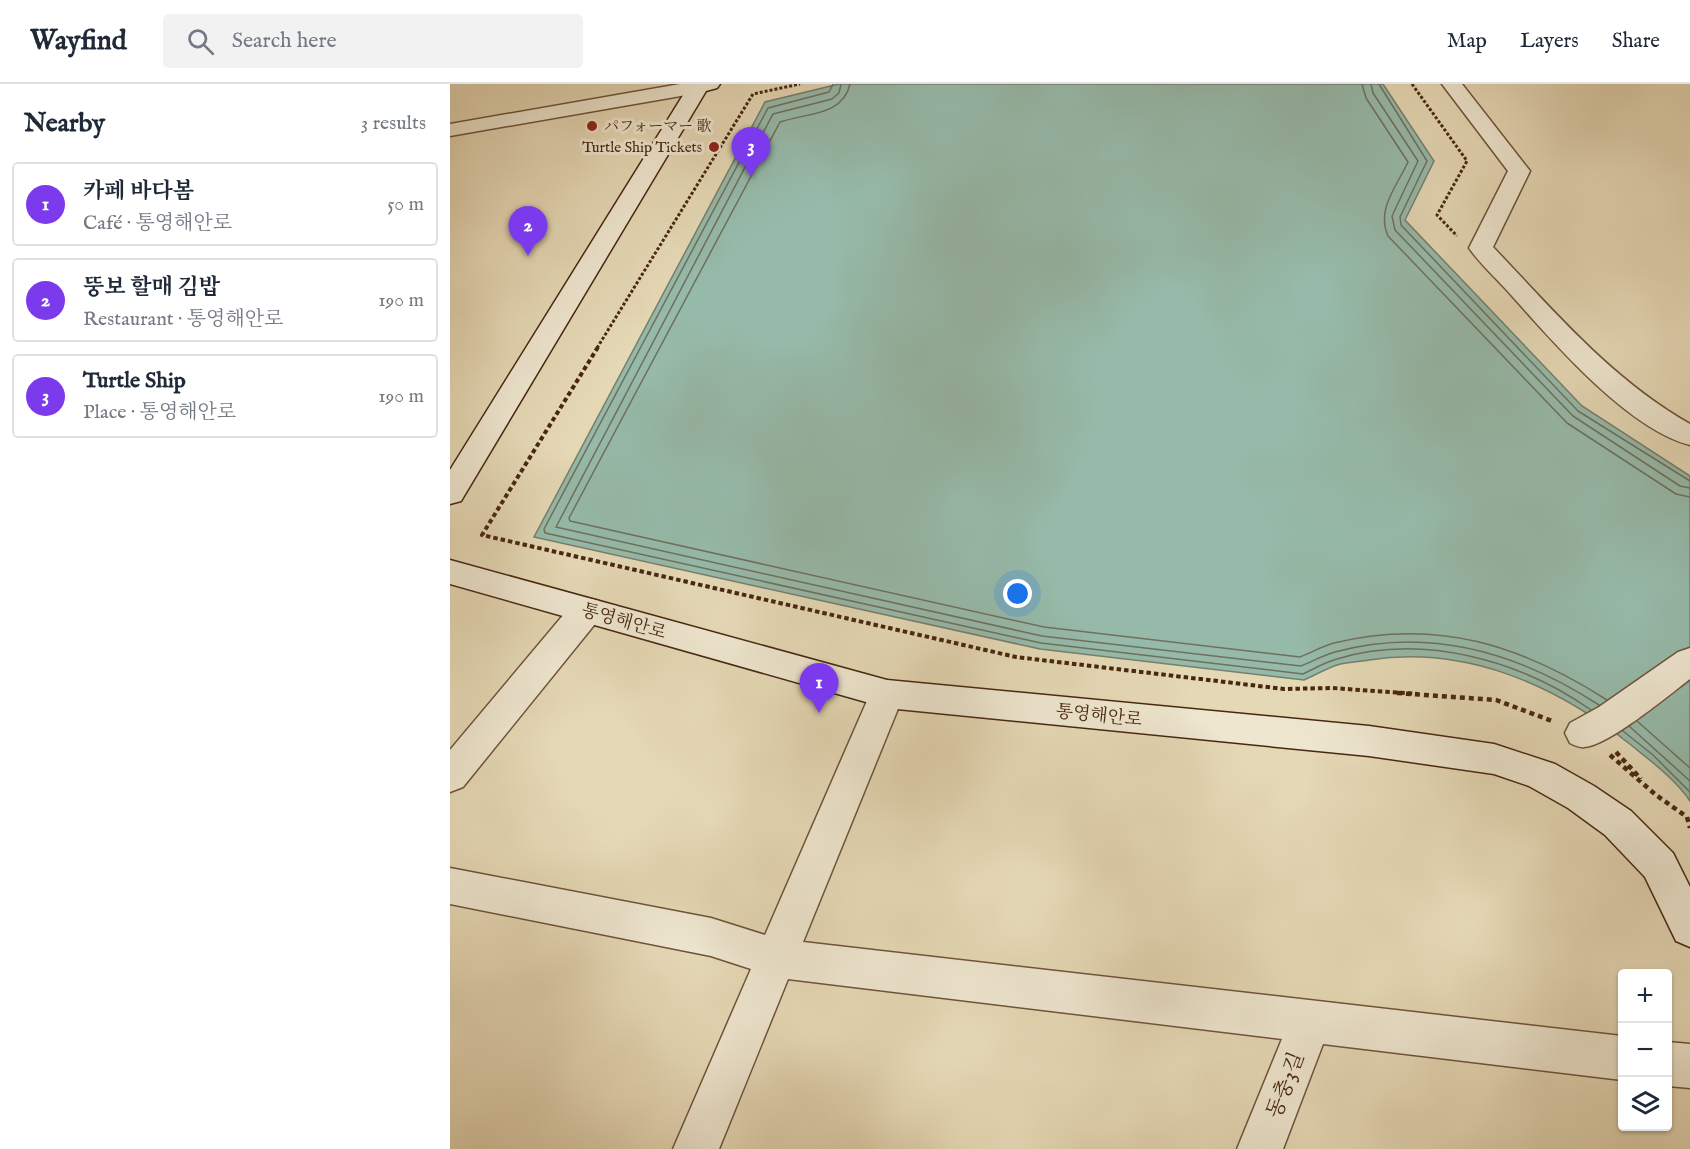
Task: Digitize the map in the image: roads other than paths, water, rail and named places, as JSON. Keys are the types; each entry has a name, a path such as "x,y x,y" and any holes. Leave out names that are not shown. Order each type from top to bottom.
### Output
{"street":[{"path":"1452,84 1519,171 1481,248 1589,360 1660,421 1690,436"},
{"path":"450,130 701,85"},
{"path":"450,494 701,85"},
{"name":"통영해안로","path":"450,572 887,694 1369,741 1494,759 1542,775 1581,797 1618,823 1659,865 1690,928"},
{"path":"450,776 587,610"},
{"path":"1597,725 1690,661"},
{"path":"696,1149 887,694"},
{"path":"450,886 711,938 776,958 1618,1057"},
{"name":"동충3길","path":"1260,1149 1310,1022"},
{"path":"1672,1064 1690,1066"}],"water":[{"path":"839,84 1383,84 1434,161 1405,220 1582,406 1690,476 1690,801 1670,778 1647,758 1572,704 1508,674 1475,664 1405,657 1369,660 1337,665 1304,680 1040,649 534,537 765,102"}],"place":[{"name":"パフォーマー 歌","path":"592,126"},
{"name":"Turtle Ship Tickets","path":"714,147"},
{"name":"Turtle Ship","path":"751,177"},
{"name":"뚱보 할매 김밥","path":"528,256"},
{"name":"카페 바다봄","path":"819,713"}]}
